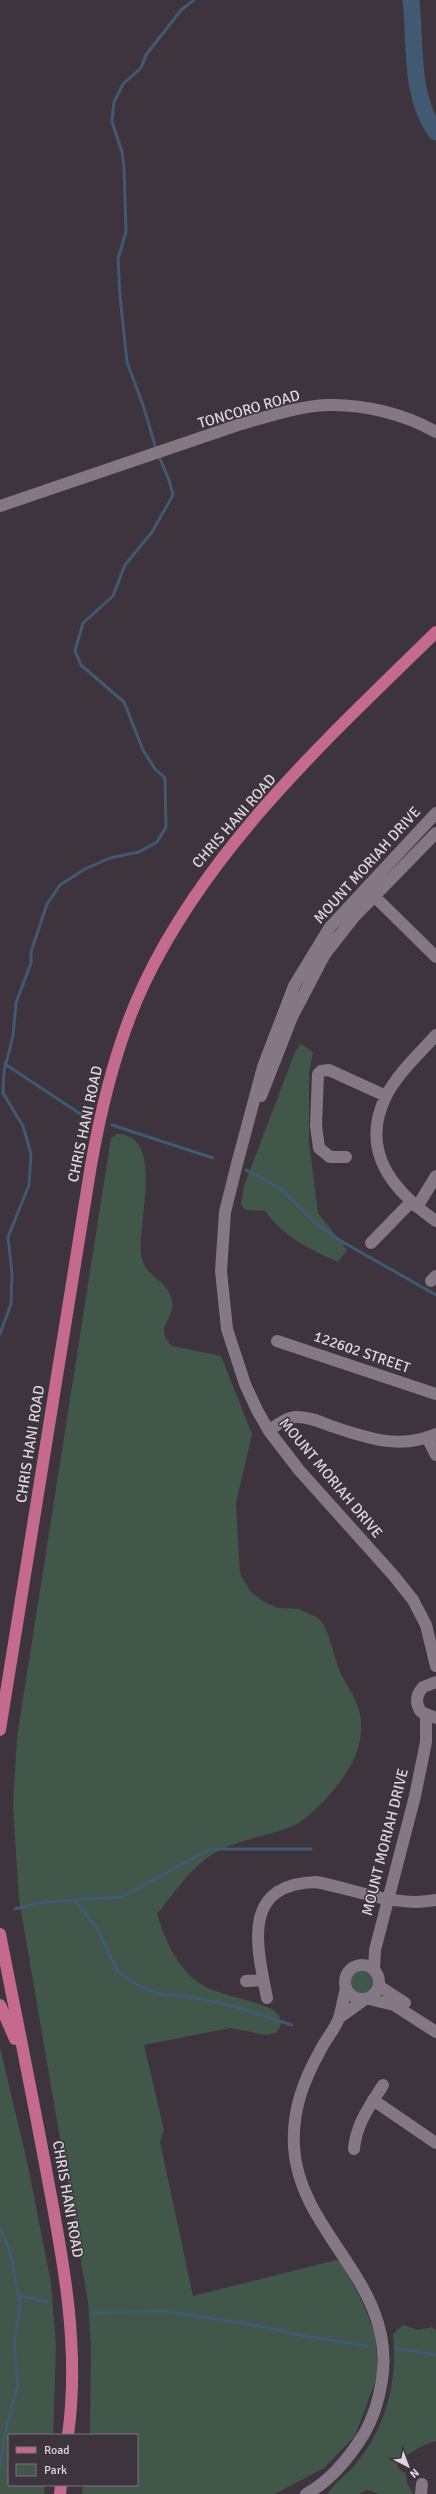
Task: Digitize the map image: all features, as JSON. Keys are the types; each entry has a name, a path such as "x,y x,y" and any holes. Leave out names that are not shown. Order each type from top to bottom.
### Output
{"main road":[{"name":"CHRIS HANI ROAD","path":"0,1730 101,1108 128,1021 144,984 167,939 202,883 230,846 366,701 436,632"},
{"name":"CHRIS HANI ROAD","path":"0,1934 4,1972 25,2062 63,2262 71,2349 68,2434"},
{"path":"0,2005 25,2062"}],"street":[{"name":"TONCORO ROAD","path":"0,506 277,414 327,405 376,409 436,432"},
{"name":"MOUNT MORIAH DRIVE","path":"370,1967 415,1796 432,1718 418,1708 417,1702 419,1691 432,1683 435,1664 426,1625 413,1600 394,1576 299,1470 268,1431 245,1384 234,1355 222,1300 221,1245 225,1212 263,1067 294,986 330,927 436,813"},
{"name":"MOUNT MORIAH DRIVE","path":"251,1117 263,1094 292,1017 325,954 354,917 436,833"},
{"path":"365,888 375,896 436,957"},
{"path":"436,1035 398,1078 386,1096 381,1108 377,1131 379,1155 390,1179 414,1205 436,1221"},
{"path":"346,1157 330,1156 320,1148 316,1126 318,1074 324,1069 329,1070 386,1096"},
{"path":"371,1243 414,1205 436,1176"},
{"name":"122602 STREET","path":"277,1341 436,1394"},
{"path":"268,1431 278,1424 296,1417 321,1422 380,1441 396,1442 432,1436 436,1455"},
{"path":"266,1998 257,1939 257,1926 268,1902 278,1892 290,1885 316,1882 412,1903 436,1900"},
{"path":"339,2018 366,1999 376,1993 379,1986 378,1975 370,1967 353,1967 349,1971 344,1982 353,1998 366,1999 394,2005 436,2032"},
{"path":"246,1981 263,1980"},
{"path":"379,1986 405,2003 394,2005"},
{"path":"306,2494 335,2473 352,2453 366,2430 379,2398 384,2366 383,2339 377,2316 365,2290 313,2208 300,2179 294,2149 294,2122 298,2098 307,2073 339,2018 346,1988"},
{"path":"354,2149 357,2129 383,2085"},
{"path":"373,2100 436,2143"}],"green space":[{"path":"301,1044 313,1052 309,1072 309,1142 318,1213 347,1250 338,1262 307,1247 289,1235 272,1220 265,1211 246,1210 241,1205 244,1186 295,1052"},
{"path":"117,1134 132,1138 141,1150 145,1166 146,1186 141,1245 142,1259 144,1265 165,1286 171,1297 172,1311 164,1333 166,1339 172,1346 221,1356 252,1434 236,1503 240,1574 251,1592 264,1602 278,1608 299,1609 318,1618 326,1629 338,1667 356,1702 360,1714 360,1739 353,1761 341,1781 322,1803 307,1817 295,1825 228,1847 207,1858 187,1877 157,1914 169,1946 181,1966 189,1974 208,1988 272,2009 279,2015 281,2025 276,2033 266,2035 230,2028 144,2045 164,2130 160,2142 193,2296 336,2260 340,2261 360,2297 375,2333 378,2374 355,2436 324,2468 275,2494 82,2494 83,2486 138,2486 138,2434 90,2434 91,2348 88,2302 19,1899 13,1807 17,1737 111,1138"},
{"path":"362,1971 366,1972 372,1978 372,1986 366,1992 362,1993 358,1992 352,1986 351,1982 352,1978 358,1972"},
{"path":"0,2047 28,2166 51,2283 56,2345 53,2434 8,2434 8,2486 45,2486 44,2494 0,2494"},
{"path":"403,2325 418,2330 432,2327 436,2330 436,2441 422,2446 397,2461 398,2468 406,2474 407,2483 413,2494 380,2494 367,2490 359,2494 328,2494 329,2491 355,2465 375,2436 388,2403 394,2369 393,2334"}],"waterway":[{"path":"156,449 144,408 127,362 120,296 118,259 126,232 124,167 122,152 112,122 114,102 123,84 141,68 146,55 181,10 194,0"},
{"path":"411,0 415,68 421,102 427,117 436,132"},
{"path":"0,1334 11,1304 12,1274 8,1237 29,1185 31,1154 23,1126 3,1093 4,1071 13,1036 16,1003 31,963 31,952 47,904 60,885 85,869 110,858 139,852 157,842 166,827 165,778 155,769 143,750 124,702 81,665 75,651 83,623 113,596 125,565 152,532 173,495 169,480 158,454"},
{"path":"5,1064 85,1117"},
{"path":"112,1125 213,1158"},
{"path":"246,1170 280,1188 318,1225 341,1241 436,1295"},
{"path":"15,1909 43,1902 122,1897 210,1849 311,1849"},
{"path":"75,1901 95,1925 118,1972 139,1986 163,1995 187,1996 237,2007 292,2025"},
{"path":"0,2228 10,2252 20,2304 14,2345 18,2384 6,2429 0,2467"},
{"path":"18,2295 47,2302"},
{"path":"92,2313 164,2311 260,2326 299,2335 367,2346"},
{"path":"395,2348 436,2355"}]}
